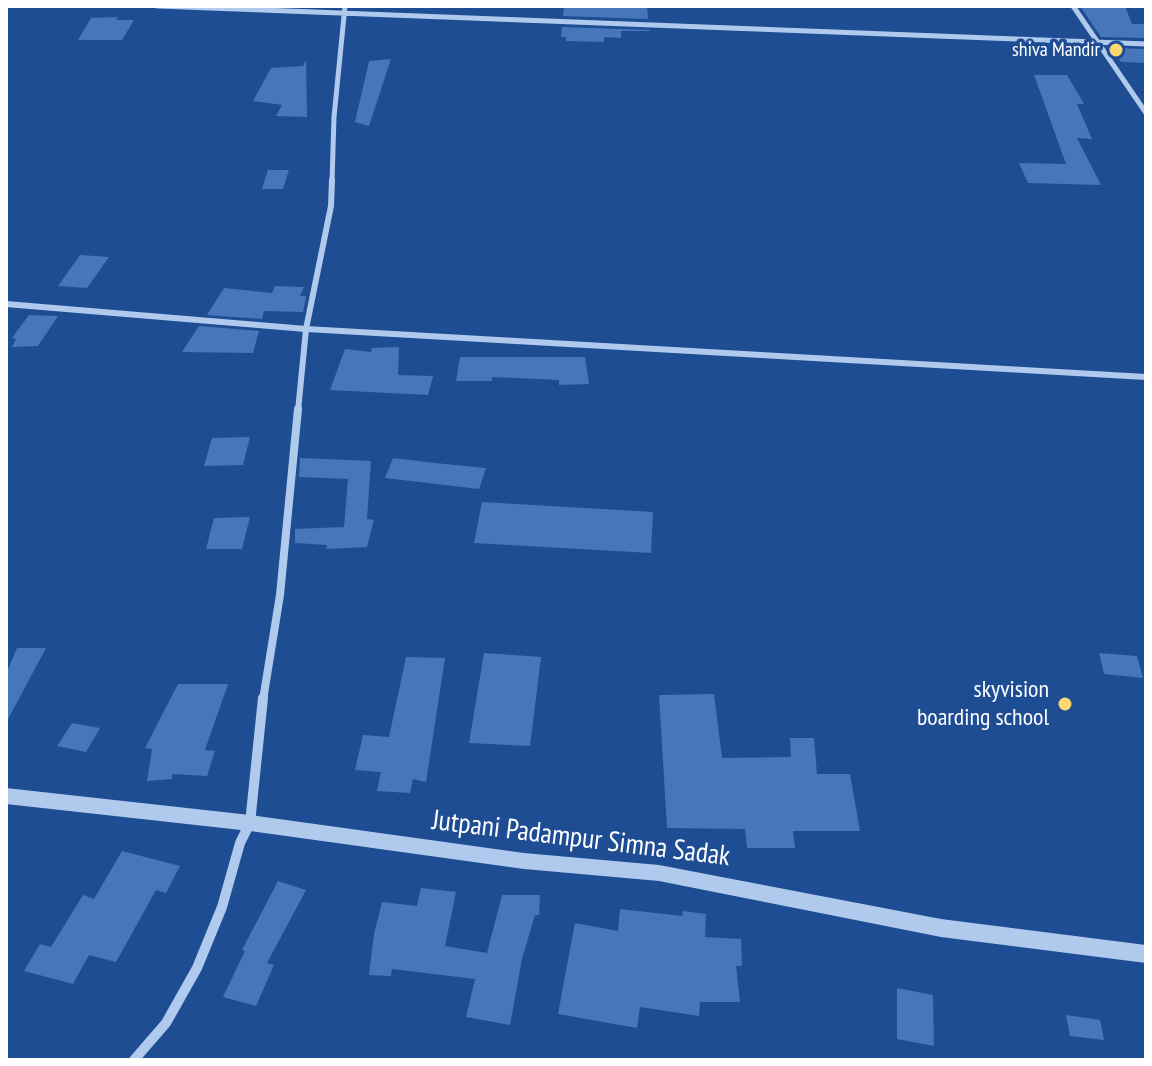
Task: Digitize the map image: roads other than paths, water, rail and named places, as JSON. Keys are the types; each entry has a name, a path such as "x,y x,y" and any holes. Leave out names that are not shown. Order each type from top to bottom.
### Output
{"street":[{"path":"158,6 1146,44"},
{"path":"1073,6 1146,113"},
{"path":"134,1060 166,1023 197,968 222,907 240,843 250,823 259,722 280,595 306,329 331,206 334,117 344,11"},
{"path":"6,304 306,329 1146,377"},
{"name":"Jutpani Padampur Simna Sadak","path":"6,796 250,823 524,861 659,873 941,928 1146,954"}],"place":[{"name":"shiva Mandir","path":"1116,50"},
{"name":"skyvision boarding school","path":"1065,704"}]}
